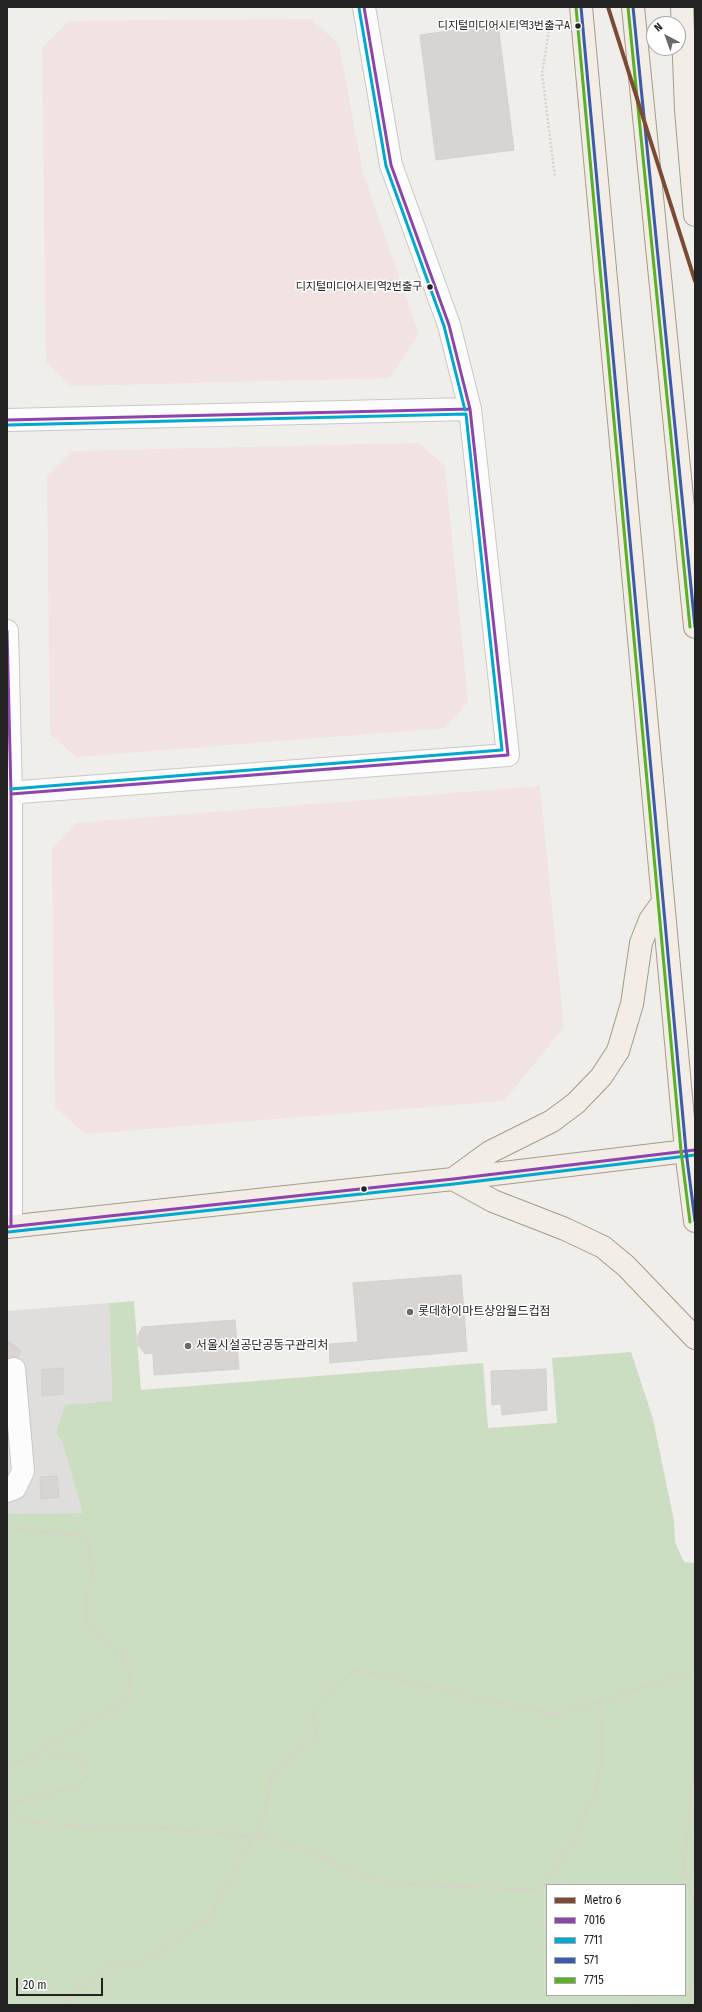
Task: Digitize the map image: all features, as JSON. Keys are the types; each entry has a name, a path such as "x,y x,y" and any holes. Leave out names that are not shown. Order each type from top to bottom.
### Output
{"main road":[{"path":"581,7 663,902 690,1151 695,1221"},
{"path":"633,7 695,627"},
{"path":"682,7 686,110 695,215"},
{"path":"453,1179 490,1152 552,1121 576,1103 601,1077 618,1051 632,1004 641,943 650,920 663,902"},
{"path":"9,1226 453,1179 690,1151"},
{"path":"453,1179 493,1201 565,1229 602,1247 626,1266 695,1338"}],"street":[{"path":"9,794 508,755 470,409 449,325 391,165 364,7"},
{"path":"7,420 470,409"},
{"path":"7,631 9,794 9,1226"},
{"path":"7,1491 15,1488 23,1471 14,1369"}],"path":[{"path":"549,32 542,73 555,178"},
{"path":"7,1528 76,1535 88,1541 92,1572 86,1600 86,1620 104,1644 123,1651 130,1675 129,1692 114,1708 67,1734 45,1744 35,1756 22,1761 7,1763"},
{"path":"58,2005 113,1963 141,1964 208,1919 264,1816 272,1772 316,1738 313,1710 354,1670 557,1715 676,1676 695,1678"},
{"path":"7,1812 23,1822 97,1827 150,1827 269,1838 310,1851 342,1868 394,1884 540,1890 570,1847 595,1794 602,1760 600,1701"},
{"path":"7,1804 73,1787 83,1781 88,1772 79,1759 39,1751"},
{"path":"679,1884 684,1868 695,1755"},
{"path":"684,1868 695,1905"},
{"path":"686,1990 695,2000"},
{"path":"637,2005 642,1996"}],"shaded area":[{"path":"311,19 339,44 363,173 419,334 390,378 71,386 46,362 42,48 69,21"},
{"path":"419,443 445,466 468,702 445,728 76,757 50,734 47,476 72,451"},
{"path":"540,786 564,1027 504,1101 85,1134 55,1107 52,849 76,823"},
{"path":"109,1303 112,1401 65,1406 56,1433 62,1442 84,1513 7,1514 7,1311"}],"green space":[{"path":"134,1301 141,1390 483,1363 488,1428 557,1423 552,1358 631,1352 653,1419 674,1521 675,1542 684,1562 695,1563 695,2005 7,2005 7,1514 83,1513 62,1442 56,1433 65,1405 112,1401 109,1303"}],"building":[{"path":"498,24 514,150 436,160 420,35"},
{"name":"롯데하이마트상암월드컵점","path":"461,1275 467,1351 330,1363 329,1344 358,1342 353,1283"},
{"name":"서울시설공단공동구관리처","path":"235,1320 239,1369 154,1375 153,1353 145,1354 138,1345 138,1336 142,1327"},
{"path":"7,1340 21,1351 7,1374"},
{"path":"63,1368 63,1394 42,1396 42,1370"},
{"path":"546,1369 547,1410 502,1415 501,1404 492,1405 491,1371"},
{"path":"57,1476 59,1497 41,1499 40,1477"}],"metro line":[{"name":"6","path":"608,7 695,281"}],"transit line":[{"name":"7016","path":"364,7 391,165 449,325 470,409"},
{"name":"7715","path":"576,7 681,1151 690,1222"},
{"name":"571","path":"581,7 686,1151 695,1221"},
{"name":"7715","path":"628,7 690,627"},
{"name":"571","path":"633,7 695,627"},
{"name":"7711","path":"359,8 386,166 444,326 465,410"},
{"name":"7016","path":"7,420 470,409 508,755 11,794"},
{"name":"7711","path":"7,425 466,414 502,750 11,789"},
{"name":"7016","path":"7,631 11,794 11,1226"},
{"name":"7016","path":"7,1227 453,1179 695,1150"},
{"name":"7711","path":"8,1232 454,1184 695,1155"}],"place":[{"name":"디지털미디어시티역3번출구A","path":"578,26"},
{"name":"디지털미디어시티역2번출구","path":"430,287"},
{"name":"롯데하이마트상암월드컵점","path":"410,1312"},
{"name":"서울시설공단공동구관리처","path":"188,1346"}]}
